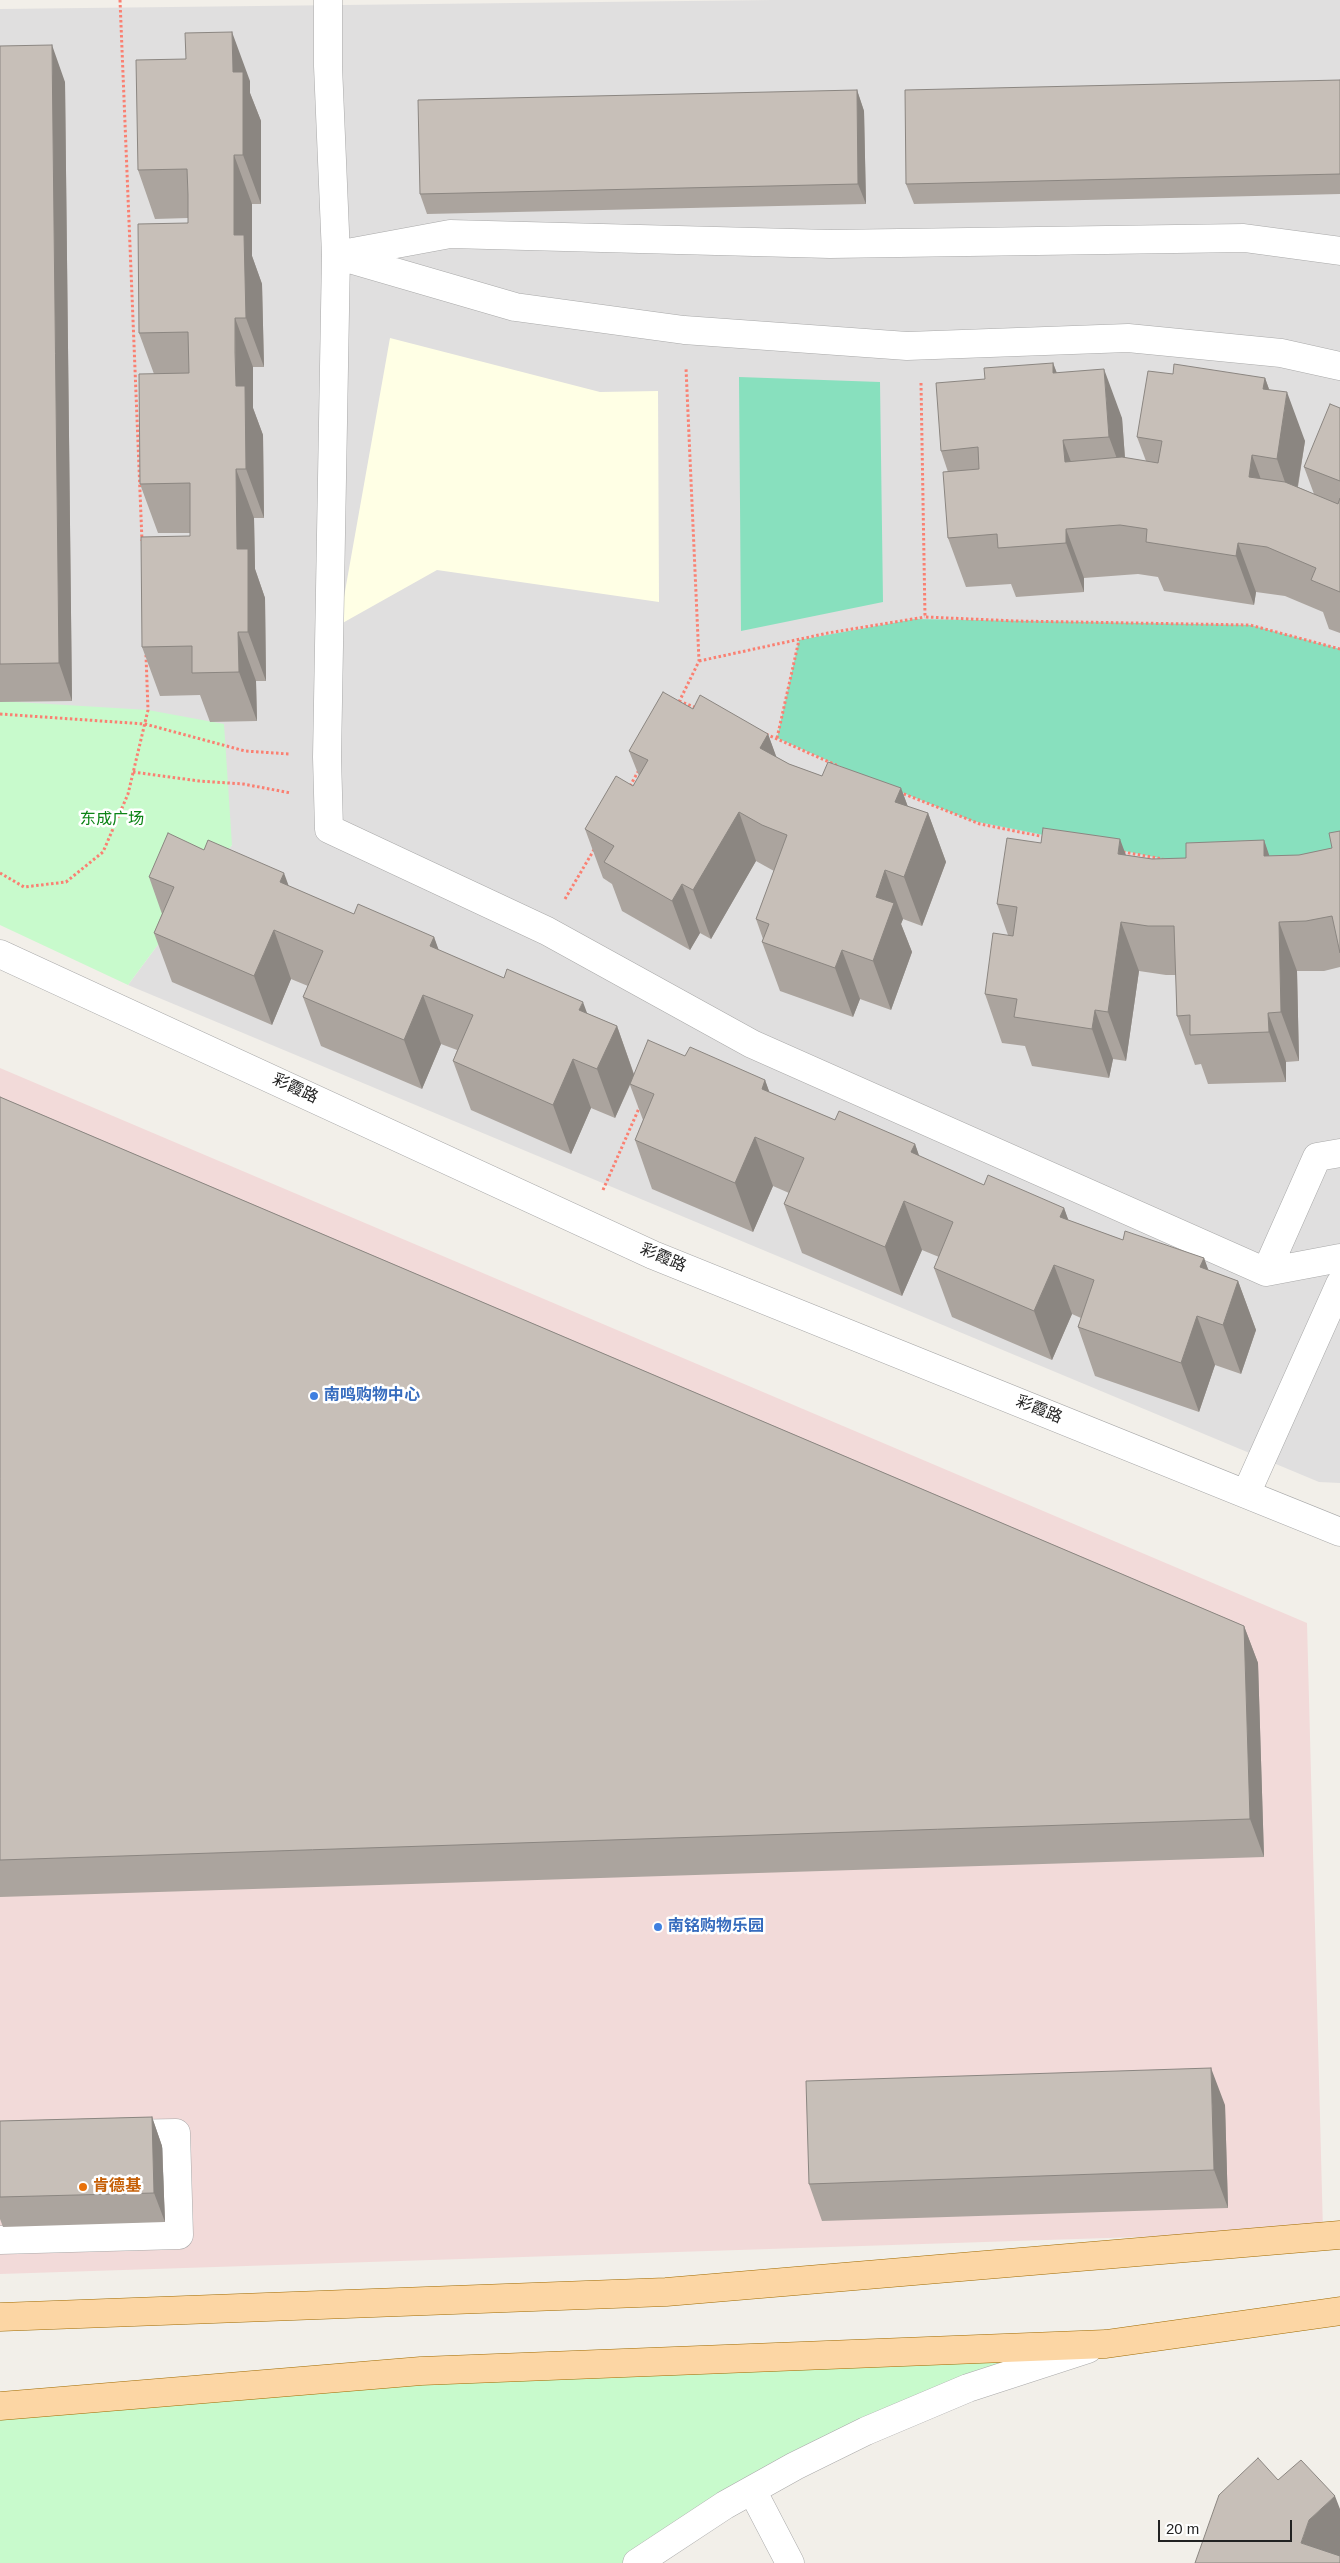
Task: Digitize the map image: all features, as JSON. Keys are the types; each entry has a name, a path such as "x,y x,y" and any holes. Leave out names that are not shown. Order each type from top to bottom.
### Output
{"main road":[{"path":"0,2317 666,2292 1340,2235"},
{"path":"0,2406 421,2372 1106,2344 1340,2311"}],"street":[{"path":"328,0 328,66 336,255 327,757 329,829 547,931 752,1044 1266,1272 1340,1258"},
{"path":"336,255 450,234 830,244 1244,238 1340,251"},
{"path":"336,255 515,306 684,330 920,346 1128,338 1281,353 1340,366"},
{"name":"彩霞路","path":"0,954 662,1258 1340,1532"},
{"path":"1266,1272 1317,1157 1340,1153"},
{"path":"1246,1494 1340,1284"},
{"path":"0,2240 179,2235 176,2133 98,2135"},
{"path":"637,2563 725,2505 866,2431 944,2397 1024,2368 1106,2344"},
{"path":"752,2490 790,2563"}],"path":[{"path":"120,0 142,543"},
{"path":"674,710 699,662 684,330"},
{"path":"920,346 926,617"},
{"path":"699,662 799,640 926,617 1016,621 1250,625 1340,649"},
{"path":"777,738 799,640"},
{"path":"0,873 24,887 66,882 103,852 128,794 148,710 146,651"},
{"path":"679,701 706,711"},
{"path":"0,714 145,724 245,751 327,757"},
{"path":"759,731 840,766"},
{"path":"625,795 640,770"},
{"path":"133,772 199,781 243,784 329,801"},
{"path":"894,790 980,824 1048,837"},
{"path":"547,931 596,846"},
{"path":"1115,850 1172,861"},
{"path":"588,1225 644,1098"}],"shaded area":[{"path":"772,0 1340,0 1340,1483 1319,1482 128,985 232,845 0,704 0,9"},
{"path":"390,338 600,392 658,391 659,602 437,570 339,625"},
{"name":"南铭购物乐园","path":"0,1068 1307,1623 1323,2231 0,2274"}],"green space":[{"path":"739,377 880,382 883,602 741,631"},
{"path":"915,619 1250,625 1340,649 1340,859 1200,866 973,821 876,782 777,738 799,640"},
{"name":"东成广场","path":"0,701 148,710 224,724 232,845 128,985 0,925"},
{"path":"1106,2344 968,2388 640,2563 0,2563 0,2410"}],"building":[{"path":"232,32 233,72 243,72 243,155 234,155 234,235 244,235 246,318 235,318 235,352 236,386 245,386 246,469 236,469 237,549 248,549 248,632 238,632 239,672 192,673 192,646 142,647 141,537 190,536 190,483 140,484 139,374 189,373 188,332 139,333 138,224 188,223 188,195 187,169 138,170 136,60 186,59 185,33"},
{"path":"52,45 59,663 0,664 0,46"},
{"path":"1340,80 1340,174 906,184 905,90"},
{"path":"857,90 858,184 420,194 418,100"},
{"path":"1053,363 1053,373 1104,369 1109,437 1063,440 1065,462 1122,457 1158,463 1162,441 1137,437 1148,371 1173,374 1174,364 1265,378 1263,389 1287,392 1277,459 1252,455 1249,477 1285,482 1338,504 1340,498 1340,592 1311,580 1316,568 1267,547 1238,543 1236,556 1146,542 1147,529 1120,525 1066,529 1066,543 998,548 997,534 948,538 943,472 979,469 978,447 941,451 936,383 985,379 984,368"},
{"path":"1330,404 1340,408 1340,481 1304,467"},
{"path":"663,692 693,709 700,695 768,734 760,748 789,764 822,776 828,762 901,788 895,802 928,813 904,877 885,870 876,897 894,903 873,961 842,950 835,968 762,942 769,924 756,919 787,835 762,825 739,812 693,890 682,884 672,901 604,862 614,846 585,829 616,776 633,786 648,760 629,751"},
{"path":"1043,828 1120,839 1118,854 1152,859 1186,858 1186,843 1264,840 1264,856 1299,855 1332,848 1329,833 1340,831 1340,953 1332,916 1306,921 1279,922 1281,1012 1268,1013 1269,1032 1190,1035 1190,1015 1177,1016 1174,926 1148,926 1121,922 1108,1012 1095,1010 1092,1029 1014,1017 1017,999 985,994 993,933 1013,936 1017,907 997,904 1007,838 1041,843"},
{"path":"168,833 204,850 208,840 284,873 280,882 354,914 358,904 434,937 430,946 504,978 507,969 583,1002 579,1010 617,1026 597,1069 573,1059 553,1105 453,1061 473,1015 423,995 404,1040 303,997 323,951 274,930 254,976 154,933 174,887 149,877"},
{"path":"648,1040 685,1056 690,1047 765,1080 762,1089 835,1120 839,1111 915,1144 911,1152 984,1185 988,1175 1064,1208 1060,1217 1123,1240 1125,1231 1204,1258 1200,1267 1238,1281 1223,1325 1197,1316 1181,1363 1078,1327 1094,1280 1054,1265 1034,1311 934,1268 953,1222 904,1201 885,1247 784,1204 804,1158 755,1137 735,1183 635,1140 654,1094 630,1084"},
{"name":"南鸣购物中心","path":"0,1097 1244,1626 1250,1819 0,1860"},
{"path":"1211,2068 1214,2170 809,2184 806,2081"},
{"path":"152,2117 154,2193 0,2197 0,2121"},
{"path":"1258,2458 1278,2480 1301,2460 1335,2496 1309,2520 1301,2543 1340,2556 1340,2563 1195,2563 1219,2495"}],"place":[{"name":"南鸣购物中心","path":"314,1396"},
{"name":"南铭购物乐园","path":"658,1927"},
{"name":"肯德基","path":"83,2187"}]}
